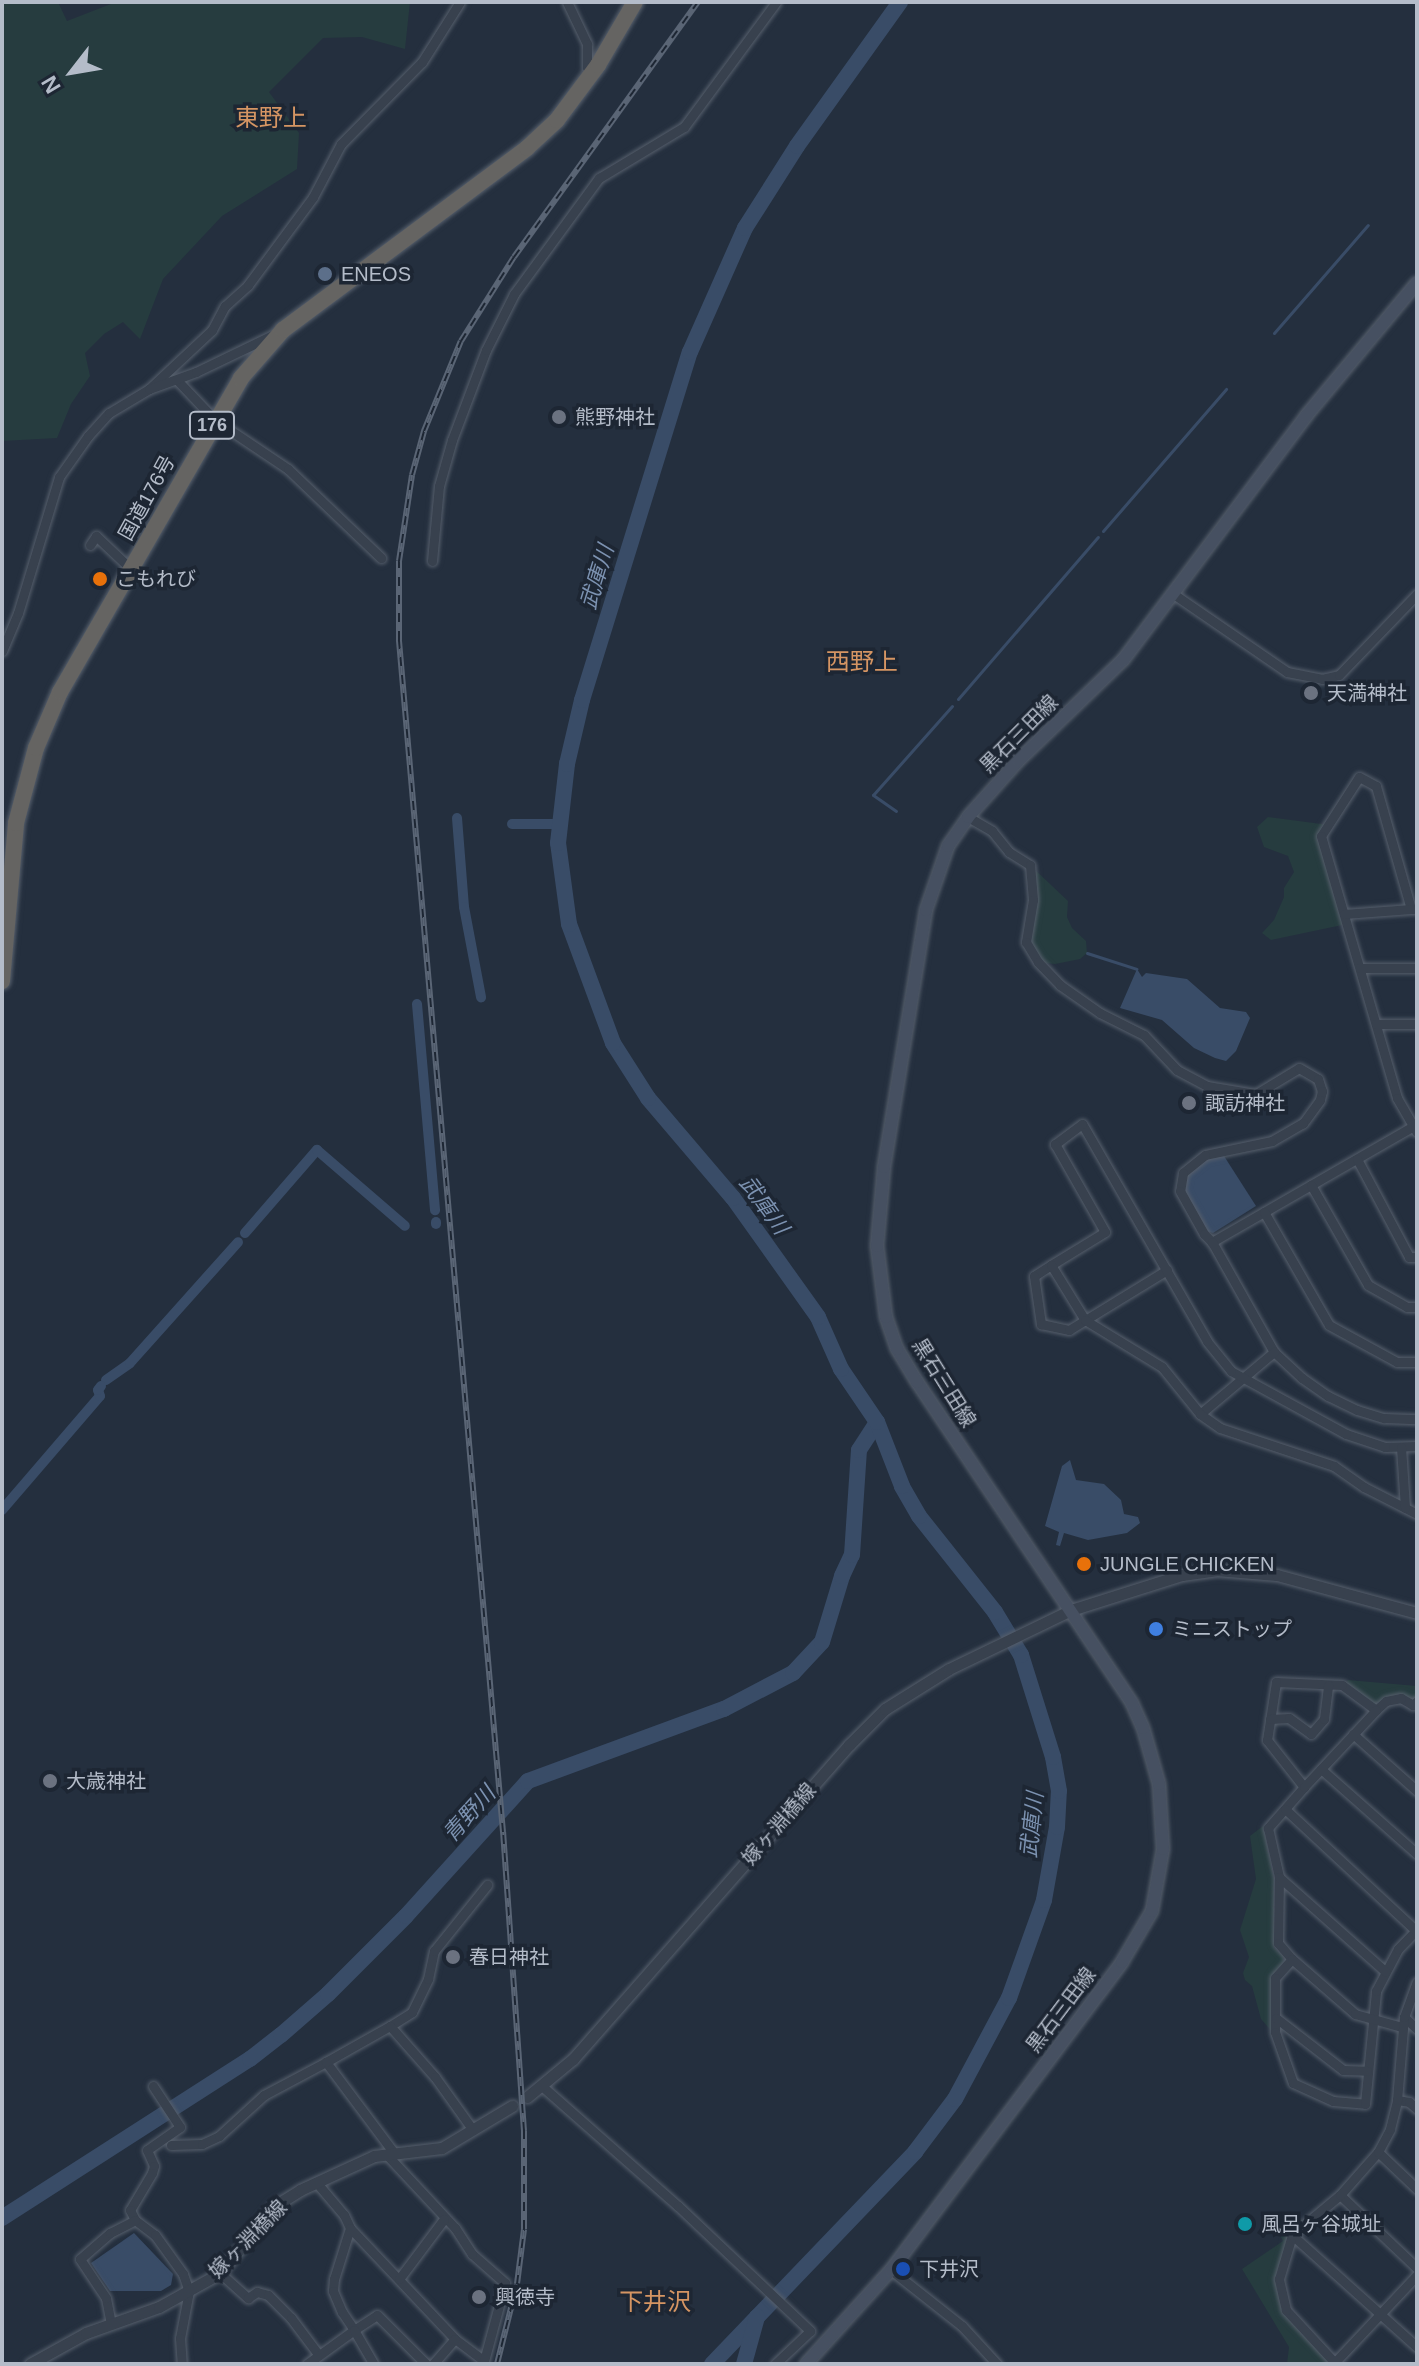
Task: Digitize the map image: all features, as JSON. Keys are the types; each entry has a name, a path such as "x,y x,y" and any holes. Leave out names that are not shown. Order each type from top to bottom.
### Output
{"highway":[{"name":"国道176号","path":"2,981 16,823 25,781 60,692 241,378 283,330 527,148 557,120 592,73 635,2"}],"main road":[{"name":"黒石三田線","path":"806,2364 891,2270 1100,1993 1152,1911 1163,1849 1159,1784 1152,1755 1132,1703 897,1349 886,1317 878,1272 884,1167 926,910 948,846 968,817 1019,760 1123,660 1175,595 1297,428 1417,283"}],"street":[{"path":"2,651 18,613 59,477 109,413 149,389 212,330 225,306 248,285 313,197 341,144 422,62 460,2"},
{"path":"567,2 587,44 587,67 592,73"},
{"path":"432,561 439,486 452,440 486,350 514,294 599,178 684,127 776,2"},
{"path":"149,389 177,380 283,330"},
{"path":"177,380 215,420 288,469 381,558"},
{"path":"90,545 96,536 131,569"},
{"path":"1175,595 1287,672 1322,679 1339,675 1417,594"},
{"path":"1212,1242 1416,1128 1397,1098 1321,836 1359,777 1376,786 1414,909 1344,914"},
{"path":"968,817 992,831 1009,852 1030,865 1033,900 1026,942 1038,962 1060,985 1100,1013 1144,1035 1177,1070 1207,1086 1256,1094 1299,1068 1318,1079 1322,1091 1320,1100 1303,1123 1272,1141 1205,1155 1183,1173 1180,1191 1274,1352 1302,1378 1342,1403 1384,1418 1417,1419"},
{"path":"1360,968 1417,968"},
{"path":"1376,1024 1417,1024"},
{"path":"1167,1270 1069,1330 1041,1324 1034,1276 1105,1232 1055,1144 1082,1124 1167,1270 1216,1356 1243,1378 1346,1434 1374,1445 1417,1446"},
{"path":"1357,1159 1409,1257 1417,1257"},
{"path":"1311,1185 1368,1285 1407,1307 1417,1307"},
{"path":"1264,1212 1329,1325 1397,1362 1417,1362"},
{"path":"1051,1265 1085,1320 1162,1367 1200,1414 1245,1438 1334,1466 1417,1514"},
{"path":"1200,1414 1274,1352"},
{"path":"1401,1447 1405,1508"},
{"name":"嫁ヶ淵橋線","path":"527,2097 543,2087 573,2059 849,1745 885,1709 949,1669 1071,1610 1182,1575 1243,1570 1277,1575 1417,1613"},
{"path":"1304,1787 1267,1740 1276,1682 1342,1685 1376,1710"},
{"path":"1270,1719 1289,1718 1311,1734 1324,1719 1328,1685"},
{"path":"1416,1705 1401,1698 1386,1701 1268,1828 1279,1877 1278,1943 1355,2014 1371,2021 1403,2022 1417,2029"},
{"path":"1353,1734 1417,1791"},
{"path":"1321,1769 1417,1854"},
{"path":"1285,1809 1416,1930 1385,1971 1376,1991 1365,2104 1333,2101 1293,2083 1275,2032 1275,1978 1292,1959"},
{"path":"1279,1877 1385,1971"},
{"path":"171,2145 202,2144 219,2136 264,2095 412,2012 428,1979 434,1951 487,1885"},
{"path":"1417,1982 1403,2022 1397,2100 1390,2129 1378,2152 1340,2195 1292,2235 1279,2279 1286,2310 1335,2363 1417,2275"},
{"path":"1276,2018 1313,2051 1343,2070 1367,2071"},
{"path":"390,2026 435,2077 473,2130"},
{"path":"316,2182 344,2215 350,2228 455,2339 484,2361 505,2283 472,2254 390,2154 326,2062"},
{"path":"153,2086 180,2127 147,2150 154,2166 130,2210 135,2220 155,2235 183,2274 189,2291 180,2338 182,2364"},
{"path":"543,2087 808,2328 810,2331 801,2341 775,2364"},
{"path":"1397,2100 1409,2102 1417,2109"},
{"name":"嫁ヶ淵橋線","path":"30,2364 86,2333 141,2315 220,2273 273,2207 316,2182 364,2159 442,2148 512,2106"},
{"path":"1378,2152 1417,2189"},
{"path":"1340,2195 1417,2268"},
{"path":"399,2279 444,2219"},
{"path":"111,2324 106,2298 80,2259 110,2233 135,2220"},
{"path":"350,2228 333,2291 374,2364"},
{"path":"1292,2235 1417,2347"},
{"path":"891,2270 976,2338 997,2364"},
{"path":"220,2273 248,2298 257,2292 268,2295 291,2318 318,2354"},
{"path":"307,2364 377,2315 426,2364"},
{"path":"433,2364 455,2339"}],"green space":[{"path":"2,2 58,2 67,21 116,2 410,2 405,49 362,37 323,38 269,92 299,133 297,169 222,216 163,279 140,339 123,322 104,334 85,353 90,376 71,404 57,438 2,441"},
{"path":"1268,817 1329,825 1321,836 1347,924 1271,940 1262,933 1274,920 1284,897 1284,888 1294,872 1288,856 1264,847 1257,827"},
{"path":"1030,865 1068,901 1067,917 1072,928 1086,941 1087,953 1080,959 1055,964 1038,962 1027,934 1033,900"},
{"path":"1348,1680 1417,1686 1417,1698 1413,1702 1403,1696 1375,1707 1344,1684"},
{"path":"1263,1826 1274,1879 1274,1948 1283,1955 1284,1963 1271,1977 1274,2034 1261,2019 1252,1986 1245,1980 1243,1973 1249,1957 1240,1930 1256,1879 1250,1836"},
{"path":"1293,2220 1308,2221 1292,2234 1282,2265 1286,2310 1336,2364 1287,2364 1289,2347 1242,2269 1283,2241 1278,2232"}],"water":[{"path":"1137,969 1142,977 1146,973 1187,979 1220,1008 1246,1012 1250,1018 1236,1051 1226,1061 1215,1058 1194,1048 1162,1020 1120,1008"},
{"path":"1224,1156 1256,1206 1213,1233 1206,1231 1184,1193 1184,1180 1189,1170 1204,1159"},
{"path":"1070,1460 1076,1480 1104,1484 1121,1500 1124,1514 1138,1517 1140,1523 1127,1533 1088,1540 1064,1533 1060,1546 1056,1545 1059,1532 1045,1526 1062,1466"},
{"path":"134,2233 173,2274 171,2285 161,2291 110,2291 91,2263"}],"waterway":[{"name":"武庫川","path":"712,2364 915,2152 955,2099 1009,1998 1044,1900 1057,1827 1059,1791 1053,1757 1021,1655 995,1612 919,1516 902,1486 877,1422 841,1369 818,1317 733,1198 648,1098 613,1043 569,924 558,843 567,764 582,700 690,352 745,228 797,146 900,2"},
{"path":"1274,333 1368,225"},
{"path":"1103,531 1226,389"},
{"path":"958,699 1098,537"},
{"path":"896,811 873,795 952,706"},
{"path":"457,818 464,907 481,997"},
{"path":"512,824 560,824"},
{"path":"1087,953 1137,969"},
{"path":"417,1004 435,1210"},
{"path":"245,1233 317,1150 405,1226"},
{"path":"106,1380 130,1363 238,1242"},
{"path":"2,1510 100,1396 98,1390 101,1386"},
{"name":"青野川","path":"2,2218 250,2059 281,2035 328,1994 406,1916 528,1781 724,1709 793,1673 822,1642 842,1576 852,1555 859,1450 877,1422"},
{"path":"744,2364 757,2317"}],"railway":[{"path":"497,2364 517,2284 524,2229 524,2131 503,1832 399,640 399,561 412,475 424,431 461,341 514,257 698,2"}],"place":[{"name":"ENEOS","path":"325,274"},
{"name":"熊野神社","path":"559,417"},
{"name":"こもれび","path":"100,579"},
{"name":"天満神社","path":"1311,693"},
{"name":"諏訪神社","path":"1189,1103"},
{"name":"JUNGLE CHICKEN","path":"1084,1564"},
{"name":"ミニストップ","path":"1156,1629"},
{"name":"大歳神社","path":"50,1781"},
{"name":"春日神社","path":"453,1957"},
{"name":"風呂ヶ谷城址","path":"1245,2224"},
{"name":"下井沢","path":"903,2269"},
{"name":"興徳寺","path":"479,2297"}],"district":[{"name":"東野上","path":"271,118"},
{"name":"西野上","path":"862,662"},
{"name":"下井沢","path":"655,2302"}]}
